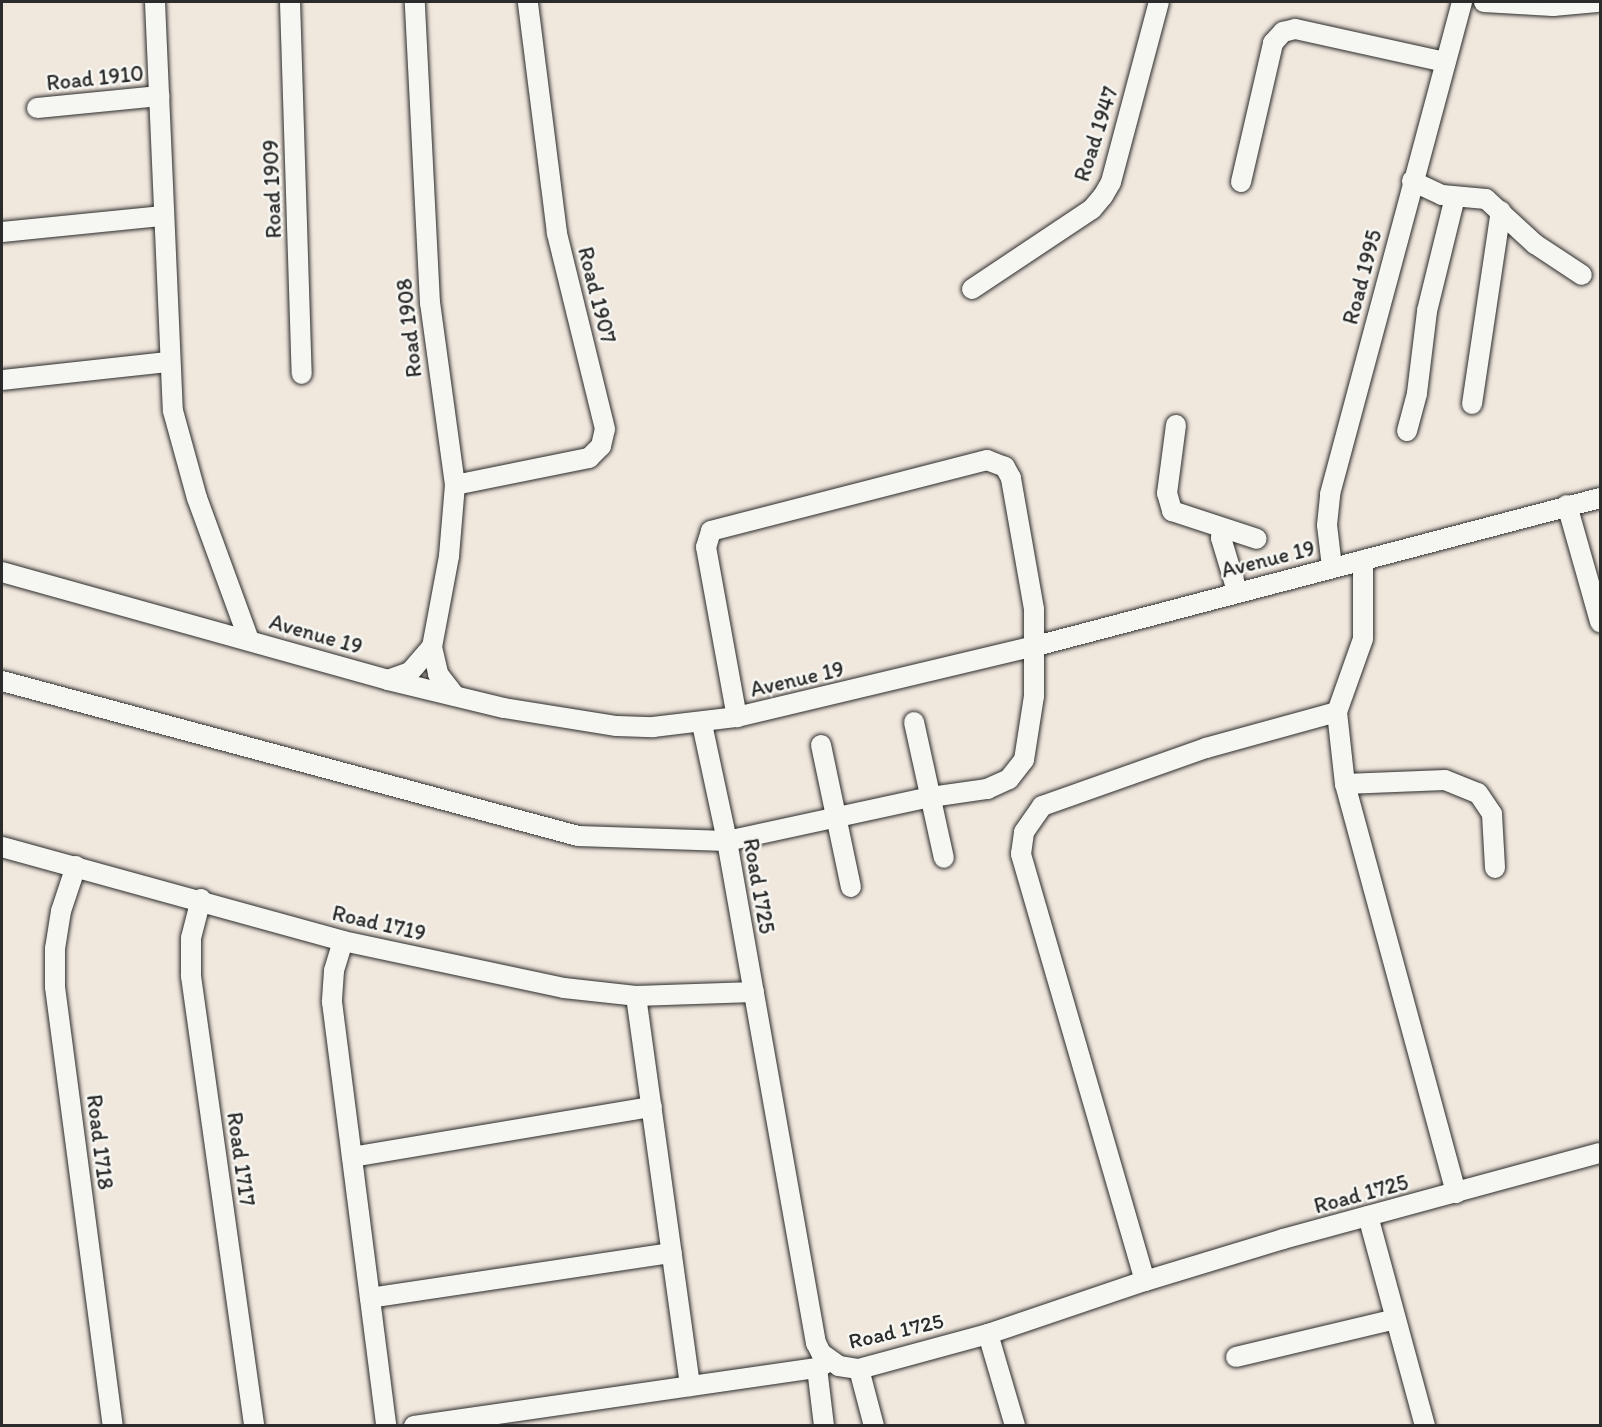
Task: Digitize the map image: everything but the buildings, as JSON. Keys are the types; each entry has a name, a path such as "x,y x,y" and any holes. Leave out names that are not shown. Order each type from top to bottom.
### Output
{"street":[{"path":"155,2 169,362 181,449 249,640"},
{"name":"Road 1909","path":"290,2 302,374"},
{"name":"Road 1908","path":"415,2 429,293 455,485 449,556 432,647 438,674 455,696"},
{"name":"Road 1907","path":"455,485 589,458 601,446 605,429 557,233 528,2"},
{"name":"Road 1947","path":"972,289 1092,209 1103,196 1112,182 1159,2"},
{"name":"Road 1995","path":"1332,567 1327,525 1330,494 1412,181 1462,2"},
{"path":"1484,2 1552,6 1597,2"},
{"path":"1241,182 1273,42 1283,32 1295,29 1445,62"},
{"name":"Road 1910","path":"37,108 159,96"},
{"path":"1412,181 1455,197 1478,197 1501,211 1535,244 1582,275"},
{"path":"1407,431 1418,386 1427,311 1455,197"},
{"path":"1472,404 1501,211"},
{"path":"2,232 163,216"},
{"path":"2,380 169,362"},
{"path":"1176,425 1169,506 1182,517 1257,539"},
{"path":"2,681 568,834 727,841 931,797 987,789 1009,779 1017,771 1028,749 1036,646 1034,609 1011,478 999,463 987,460 711,531 706,548 737,717"},
{"name":"Avenue 19","path":"2,572 388,680 516,710 617,726 702,724 1036,646 1237,591 1600,498"},
{"path":"1567,505 1600,622"},
{"path":"1222,529 1221,538 1237,591"},
{"path":"1363,560 1363,639 1337,712 1346,784 1456,1192"},
{"path":"388,680 410,672 432,647"},
{"path":"1144,1281 1022,854 1024,832 1042,806 1195,751 1337,712"},
{"path":"914,722 944,858"},
{"name":"Road 1725","path":"702,724 727,841 816,1343 823,1365 859,1369 988,1334 1144,1281 1368,1216 1600,1153"},
{"path":"821,745 851,887"},
{"path":"1346,784 1445,780 1478,793 1492,814 1495,868"},
{"name":"Road 1719","path":"2,846 201,899 343,941 564,988 636,996 754,992"},
{"name":"Road 1718","path":"76,866 59,921 55,987 113,1425"},
{"name":"Road 1717","path":"201,899 191,938 191,976 254,1425"},
{"path":"343,941 334,970 332,1002 386,1425"},
{"path":"636,996 690,1386"},
{"path":"352,1157 652,1107"},
{"path":"1368,1216 1425,1425"},
{"path":"370,1298 672,1253"},
{"path":"1236,1357 1396,1318"},
{"path":"988,1334 1015,1425"},
{"path":"414,1425 823,1365 824,1425"},
{"path":"859,1369 874,1425"}]}
